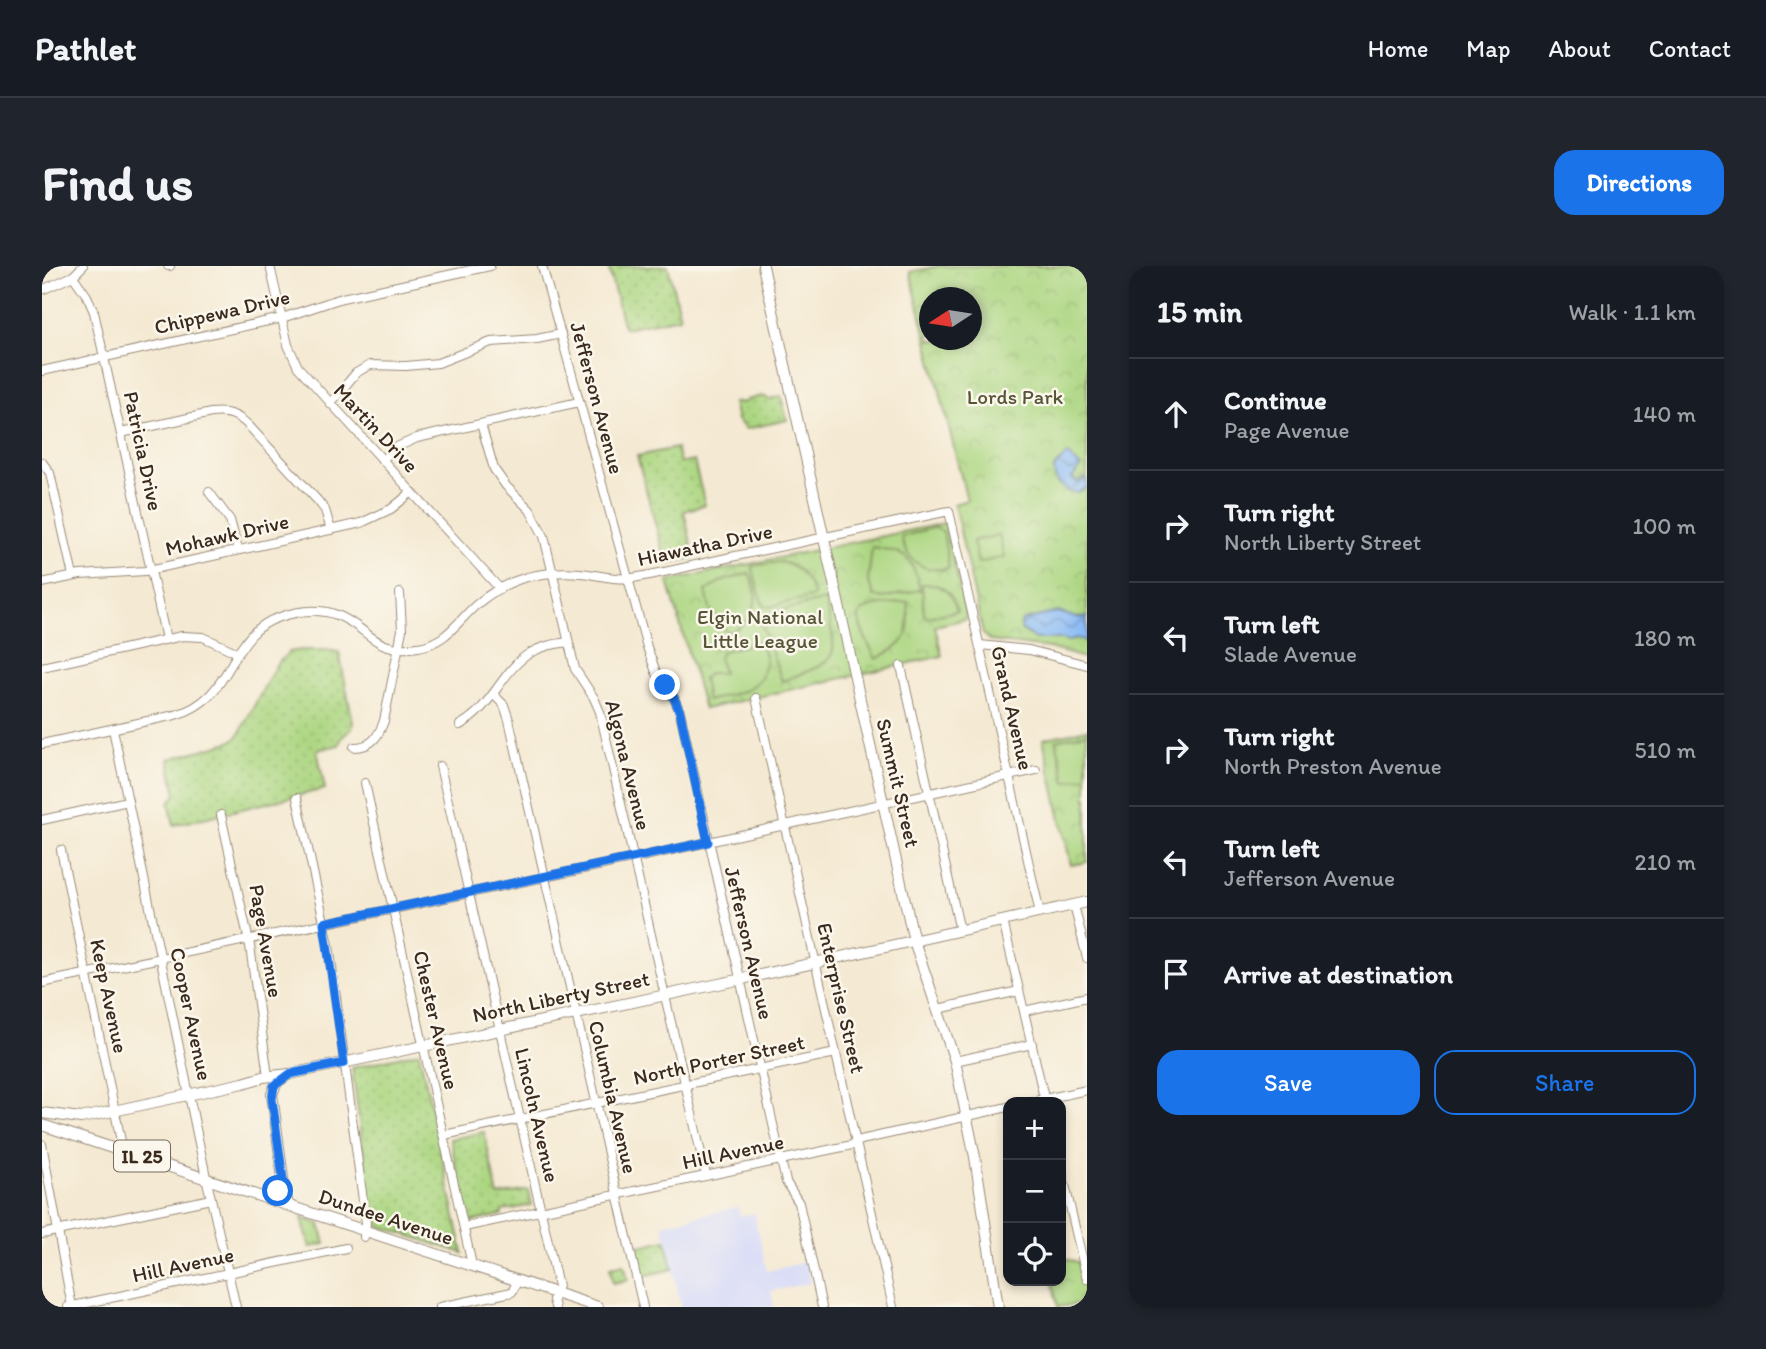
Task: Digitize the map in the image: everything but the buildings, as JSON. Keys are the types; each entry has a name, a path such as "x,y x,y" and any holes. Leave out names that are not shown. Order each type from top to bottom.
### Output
{"main road":[{"name":"Summit Street","path":"763,266 914,941 955,1061 967,1116 998,1307"},
{"name":"North Liberty Street","path":"42,1113 81,1118 268,1076 344,1063 815,963 1087,902"},
{"path":"288,1204 272,1099 275,1083 290,1074"},
{"path":"243,1083 260,1084 272,1099"},
{"path":"42,1124 81,1118"},
{"name":"Dundee Avenue","path":"42,1124 288,1204 365,1234 472,1265 598,1307"},
{"path":"268,1198 284,1186"}],"street":[{"path":"42,290 73,276 83,266"},
{"name":"Martin Drive","path":"270,266 288,345 298,368 500,589"},
{"name":"Chippewa Drive","path":"42,371 282,318 342,298 490,266"},
{"name":"Jefferson Avenue","path":"542,266 651,660 677,704 786,1184 799,1203 822,1307"},
{"name":"Patricia Drive","path":"73,276 91,305 166,639"},
{"path":"330,404 356,373 370,365 438,363 491,342 537,339 561,334"},
{"path":"382,460 409,440 579,402"},
{"path":"121,433 211,413 228,412 236,415 318,501 325,510 331,530"},
{"name":"Algona Avenue","path":"481,424 494,469 527,507 542,532 576,671 594,698 601,716 706,1175"},
{"path":"42,462 50,472 73,576"},
{"path":"209,492 228,517 238,550"},
{"name":"Mohawk Drive","path":"42,583 73,576 151,570 331,530 376,517 412,492"},
{"name":"Hiawatha Drive","path":"398,648 419,647 441,639 477,604 500,589 525,578 552,573 581,573 628,579 949,511"},
{"name":"Grand Avenue","path":"949,511 1040,913"},
{"path":"354,747 370,744 381,729 398,648 402,619 400,593"},
{"path":"42,744 183,713 200,705 218,688 253,632 282,616 314,611 340,616 374,640 398,648"},
{"path":"42,667 188,636 203,637 238,653"},
{"path":"460,726 480,712 524,657 540,648 568,642"},
{"path":"980,645 1030,650 1087,665"},
{"path":"901,666 960,931"},
{"name":"Columbia Avenue","path":"494,695 504,705 509,720 643,1307"},
{"name":"Enterprise Street","path":"756,698 893,1307"},
{"name":"Cooper Avenue","path":"113,729 206,1177 236,1307"},
{"name":"Lincoln Avenue","path":"440,766 558,1286 553,1300 555,1307"},
{"path":"42,983 633,859 1036,770"},
{"name":"Chester Avenue","path":"365,783 472,1265"},
{"path":"297,798 324,923 366,1223 365,1234"},
{"path":"42,820 128,801"},
{"name":"Page Avenue","path":"221,815 249,939 268,1076"},
{"name":"Keep Avenue","path":"61,850 121,1141 118,1149"},
{"path":"1074,905 1087,958"},
{"path":"1003,921 1016,992 1024,1011 1044,1097"},
{"path":"938,1009 1016,992"},
{"path":"1024,1011 1087,997"},
{"path":"955,1061 1032,1044"},
{"name":"North Porter Street","path":"444,1135 836,1053"},
{"path":"1060,1097 1087,1090"},
{"name":"Hill Avenue","path":"464,1227 852,1145 1003,1108"},
{"path":"42,1144 71,1307"},
{"path":"1066,1189 1087,1279"},
{"path":"42,1234 211,1199"},
{"name":"Hill Avenue","path":"71,1307 346,1248"},
{"path":"440,1307 513,1292 518,1280"}],"shaded area":[{"path":"738,1207 740,1216 754,1213 767,1271 806,1262 810,1283 771,1291 774,1307 681,1307 663,1224"}],"green space":[{"path":"608,266 668,266 680,317 624,328"},
{"name":"Lords Park","path":"939,266 1087,266 1087,659 1049,648 990,641 983,634 954,504 967,500 930,350 982,350 982,287 919,287 919,308 910,272"},
{"path":"762,396 770,399 781,396 787,420 746,429 737,420 733,403"},
{"path":"676,448 680,463 694,461 705,505 684,511 694,558 666,563 637,456"},
{"name":"Elgin National Little League","path":"945,523 967,619 935,626 942,656 704,709 668,581"},
{"path":"936,527 943,532 949,568 932,569 918,564 907,553 901,537"},
{"path":"999,535 1004,557 978,563 973,541"},
{"path":"872,547 893,551 906,558 914,570 920,590 883,598 874,596 868,581"},
{"path":"780,562 792,566 802,574 814,596 769,607 762,603 752,566"},
{"path":"749,573 755,592 754,609 744,623 728,633 710,609 706,591 720,582"},
{"path":"922,584 935,585 945,590 957,611 928,617 924,615"},
{"path":"825,600 832,636 831,655 826,662 782,681 761,621 764,615"},
{"path":"908,602 905,638 895,648 876,659 861,629 860,613 875,606"},
{"path":"761,642 766,659 761,678 747,690 707,701 703,678 710,673 723,673 719,658 722,651"},
{"path":"289,652 339,652 353,723 352,729 342,737 339,745 317,750 325,789 174,825 169,802 176,795 169,759 230,742 238,736 276,665"},
{"path":"1087,729 1087,862 1071,865 1043,739"},
{"path":"1087,733 1087,777 1066,782 1056,740"},
{"path":"419,1052 463,1253 373,1224 352,1068"},
{"path":"484,1132 498,1196 528,1190 532,1205 469,1222 450,1139"},
{"path":"302,1218 320,1224 325,1244 310,1247"},
{"path":"666,1240 673,1269 643,1276 636,1247"},
{"path":"1066,1259 1078,1262 1087,1302 1058,1307 1053,1286 1066,1286"},
{"path":"624,1264 628,1280 613,1283 610,1267"}],"water":[{"path":"1067,454 1081,467 1072,478 1078,483 1084,478 1087,481 1087,487 1078,493 1064,489 1056,478 1054,468"},
{"path":"1058,612 1077,618 1087,617 1087,642 1077,638 1067,641 1035,639 1021,629 1021,622 1024,620"}],"route":[{"path":"278,1191 284,1186 272,1099 274,1086 290,1074 344,1063 324,923 708,842 680,712 665,685"}]}
